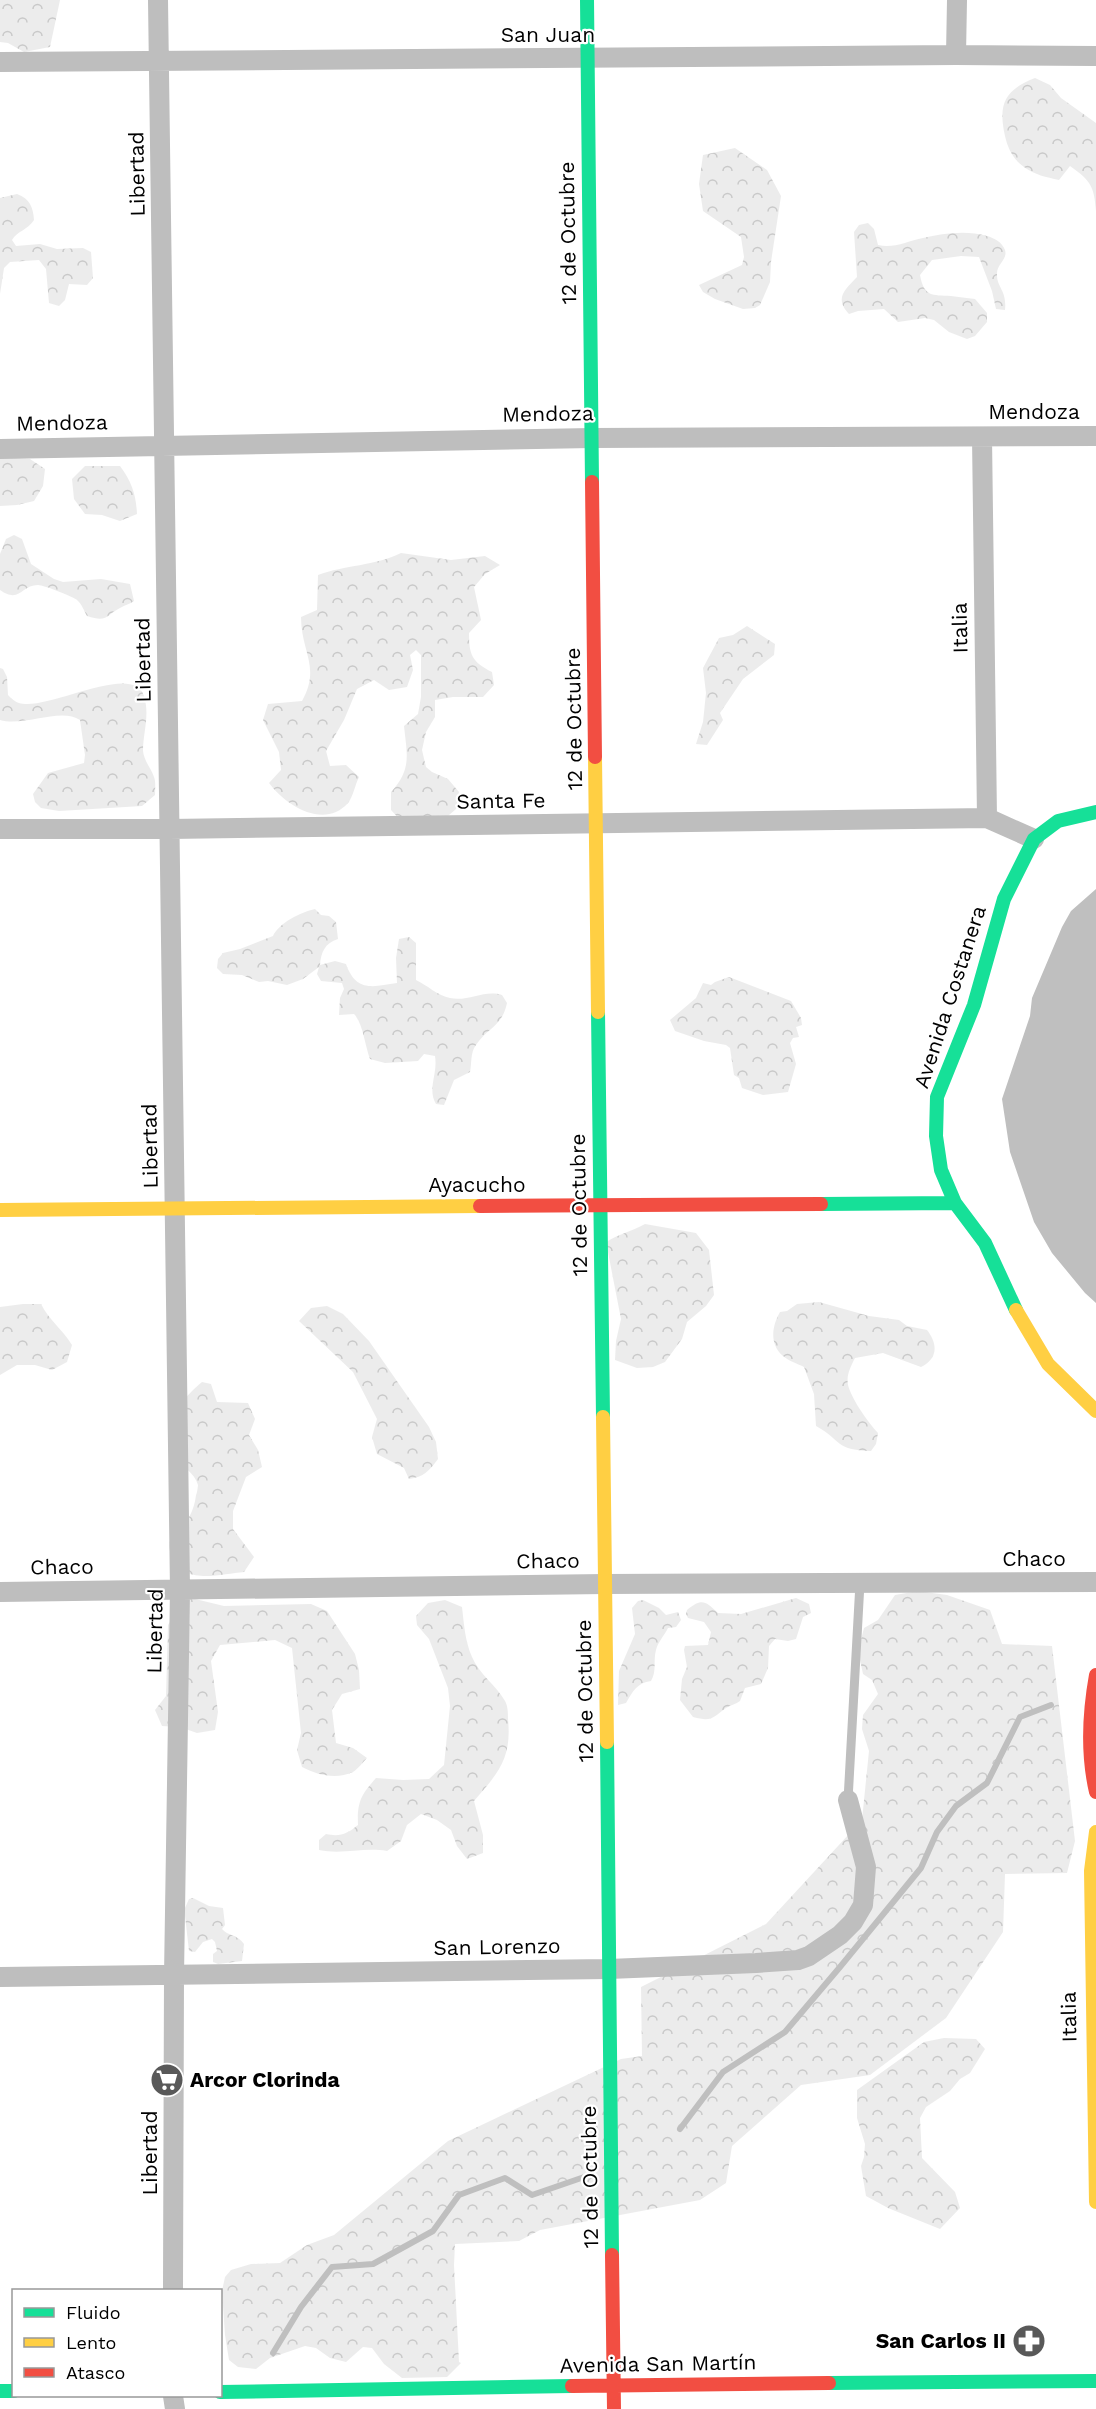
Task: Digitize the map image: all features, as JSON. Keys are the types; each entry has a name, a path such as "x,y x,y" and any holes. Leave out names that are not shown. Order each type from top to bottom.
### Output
{"street":[{"name":"Libertad","path":"158,0 180,1590 174,1976 173,2289"},
{"name":"12 de Octubre","path":"587,0 614,2409"},
{"path":"956,55 957,0"},
{"name":"San Juan","path":"0,62 1096,56"},
{"name":"Mendoza","path":"0,448 592,438 1096,436"},
{"name":"Italia","path":"982,437 987,818"},
{"name":"Avenida Costanera","path":"1096,812 1058,821 1034,839 1004,899 974,1005 937,1097 936,1136 941,1170 955,1203 985,1243 1017,1312 1048,1364 1096,1411"},
{"name":"Santa Fe","path":"0,829 170,829 987,818 1034,839"},
{"name":"Ayacucho","path":"0,1210 955,1203"},
{"name":"Chaco","path":"0,1592 605,1584 1096,1582"},
{"path":"1096,1675 1091,1696 1091,1770 1096,1792"},
{"name":"San Lorenzo","path":"0,1977 609,1969 798,1960 826,1947 847,1929 863,1905 866,1888 865,1861 848,1800"},
{"name":"Italia","path":"1096,1832 1091,1871 1096,2202"},
{"name":"Avenida San Martín","path":"222,2392 614,2385 1096,2381"}],"lane":[{"path":"848,1800 860,1583"}],"green space":[{"path":"0,0 60,0 50,47 24,52 8,43 0,42"},
{"path":"1035,78 1050,85 1061,98 1096,123 1096,211 1090,185 1070,166 1059,180 1045,177 1024,167 1009,149 1003,125 1003,107 1010,93"},
{"path":"735,148 767,170 781,196 770,282 760,305 755,308 743,309 715,299 703,292 699,285 742,265 744,257 741,237 703,211 699,184 703,155"},
{"path":"17,194 30,204 34,220 12,240 16,246 40,244 57,249 83,248 91,252 93,278 87,285 69,284 65,300 59,306 49,303 46,269 39,260 10,262 4,268 0,294 0,198"},
{"path":"868,223 874,229 878,245 884,246 955,233 979,234 998,241 1005,250 997,275 1005,298 1005,310 996,309 979,257 961,256 932,260 920,275 924,287 930,293 975,299 987,313 987,322 975,336 967,339 949,332 934,320 925,318 898,322 884,309 849,314 842,299 845,290 857,277 854,232 859,225"},
{"path":"0,457 30,459 45,469 43,486 34,501 0,506"},
{"path":"85,466 120,466 133,489 137,514 120,521 102,515 85,514 74,499 72,479"},
{"path":"14,535 22,539 31,564 54,579 63,582 101,579 130,584 134,601 99,619 87,616 75,598 38,585 16,595 7,594 0,590 0,554 6,539"},
{"path":"401,553 451,560 485,556 500,565 485,574 474,587 481,620 469,633 473,657 480,665 492,672 494,685 483,697 453,697 435,700 435,717 426,732 422,750 426,767 448,779 459,792 456,809 441,822 403,823 391,810 391,792 398,784 405,769 404,726 418,714 421,697 421,655 416,650 410,655 413,670 407,687 389,690 374,680 357,689 344,720 326,751 330,766 346,765 359,777 348,803 338,811 328,814 306,811 285,799 269,783 281,770 279,752 263,720 268,704 302,701 307,689 310,669 301,617 317,610 318,575 381,561"},
{"path":"747,626 775,644 774,655 743,679 720,713 723,720 707,745 696,744 703,722 706,693 703,668 719,638 733,635"},
{"path":"0,668 7,677 8,695 19,703 32,704 49,701 107,685 124,684 137,687 146,703 143,751 155,779 155,795 142,806 59,811 41,808 35,802 33,794 48,773 84,763 80,720 53,716 20,721 0,720"},
{"path":"315,909 321,915 329,916 336,922 338,939 324,949 320,965 335,961 346,964 355,979 366,985 380,986 397,983 396,958 399,939 409,937 416,943 416,980 450,998 457,999 489,993 502,995 507,1003 502,1017 474,1048 470,1072 454,1080 444,1105 436,1104 432,1093 435,1056 424,1054 418,1061 385,1063 370,1059 357,1018 354,1014 339,1015 340,998 344,989 342,983 321,981 317,974 319,967 303,979 287,985 268,981 259,982 242,975 223,974 217,968 218,959 223,953 273,936 291,919"},
{"path":"729,977 791,1001 801,1018 802,1025 796,1027 799,1037 793,1038 790,1043 796,1064 788,1092 763,1095 742,1088 739,1078 734,1075 730,1048 675,1031 670,1020 696,998 703,983 711,985"},
{"path":"645,1224 696,1233 709,1250 714,1295 706,1306 687,1322 682,1339 665,1362 653,1367 637,1368 615,1360 621,1319 606,1242"},
{"path":"819,1302 869,1316 899,1320 907,1326 927,1330 931,1335 934,1346 933,1355 927,1364 921,1367 883,1353 855,1358 850,1367 848,1385 853,1397 878,1433 876,1444 871,1451 844,1447 816,1426 814,1394 804,1367 785,1358 776,1346 773,1335 780,1312 787,1311 797,1304"},
{"path":"41,1304 68,1339 72,1345 67,1362 52,1370 35,1365 17,1365 0,1375 0,1307"},
{"path":"327,1306 343,1314 369,1341 429,1427 436,1442 438,1459 422,1475 409,1479 404,1468 377,1454 372,1437 377,1419 353,1372 299,1321 311,1308"},
{"path":"202,1382 211,1384 217,1402 248,1403 255,1419 249,1435 258,1450 262,1467 246,1477 233,1511 233,1529 254,1557 244,1572 215,1576 195,1575 179,1567 170,1552 172,1536 192,1511 198,1485 194,1477 175,1456 170,1446 169,1435 174,1415"},
{"path":"918,1591 947,1595 990,1610 1002,1644 1052,1646 1075,1841 1067,1873 1005,1874 1003,1932 946,2018 870,2075 801,2085 732,2146 726,2183 700,2200 540,2230 519,2241 455,2244 454,2265 459,2362 461,2363 447,2377 402,2378 384,2364 372,2348 363,2347 346,2362 330,2358 316,2348 305,2346 270,2358 256,2369 238,2367 229,2360 222,2291 225,2277 231,2270 251,2264 280,2263 307,2245 334,2235 448,2141 621,2059 642,2056 641,1987 766,1924 862,1820 869,1751 862,1729 863,1715 878,1694 872,1680 863,1674 858,1651 864,1628 878,1620 895,1595"},
{"path":"191,1598 224,1606 311,1604 327,1611 355,1654 359,1670 360,1689 342,1694 332,1710 336,1743 353,1748 367,1758 357,1769 347,1774 333,1776 302,1767 297,1750 301,1733 292,1648 275,1640 220,1645 211,1661 218,1712 215,1730 197,1733 180,1727 162,1726 155,1710 166,1696 168,1625 178,1609"},
{"path":"796,1598 809,1604 811,1613 803,1617 796,1639 788,1641 775,1639 769,1646 768,1668 761,1684 745,1688 740,1701 711,1718 693,1717 680,1700 682,1679 687,1667 684,1650 685,1646 708,1645 711,1632 704,1622 688,1618 687,1610 703,1602 718,1613 741,1614"},
{"path":"445,1600 462,1607 466,1639 472,1657 501,1695 507,1708 508,1745 502,1764 474,1801 483,1835 483,1853 467,1859 457,1846 451,1830 437,1820 421,1814 407,1825 401,1841 387,1851 319,1850 319,1840 326,1834 343,1834 358,1825 361,1799 376,1778 429,1779 444,1765 450,1706 448,1688 429,1639 417,1625 416,1616 428,1603"},
{"path":"643,1600 659,1608 666,1615 678,1612 681,1620 676,1627 668,1628 658,1644 651,1681 633,1691 626,1703 618,1705 619,1671 635,1634 632,1608 638,1601"},
{"path":"193,1898 209,1906 223,1908 225,1925 222,1929 244,1944 242,1961 218,1964 213,1962 213,1954 217,1951 212,1939 203,1942 195,1952 189,1951 185,1908 189,1899"},
{"path":"944,2038 976,2039 985,2049 970,2073 960,2079 950,2091 926,2107 920,2118 922,2158 955,2192 960,2208 940,2229 888,2208 866,2196 861,2166 865,2144 857,2118 857,2090 924,2042"}],"shaded area":[{"path":"1096,889 1096,1303 1052,1253 1034,1222 1010,1152 1002,1099 1030,1016 1032,998 1062,927 1071,911"}],"waterway":[{"path":"680,2129 723,2072 785,2032 840,1967 921,1868 937,1832 956,1806 987,1783 1020,1717 1051,1705"},
{"path":"273,2353 301,2307 332,2267 373,2264 433,2231 459,2195 505,2178 532,2195 590,2175"}],"traffic: fast":[{"path":"587,0 592,482"},
{"path":"1016,1310 985,1243 955,1203 941,1170 936,1136 937,1097 974,1005 1004,899 1034,839 1058,821 1096,812"},
{"path":"598,1012 603,1417"},
{"path":"821,1204 955,1203"},
{"path":"607,1742 612,2255"},
{"path":"829,2383 1096,2381"},
{"path":"222,2392 572,2386"},
{"path":"0,2391 12,2391"}],"traffic: slow":[{"path":"595,757 598,1012"},
{"path":"0,1210 480,1206"},
{"path":"1016,1310 1048,1364 1096,1411"},
{"path":"603,1417 607,1742"},
{"path":"1096,1832 1091,1871 1096,2202"}],"traffic: jam":[{"path":"592,482 595,757"},
{"path":"480,1206 821,1204"},
{"path":"1096,1675 1090,1734 1091,1763 1096,1792"},
{"path":"612,2255 614,2409"},
{"path":"572,2386 829,2383"}],"place":[{"name":"Arcor Clorinda","path":"167,2080"},
{"name":"San Carlos II","path":"1029,2341"}]}
